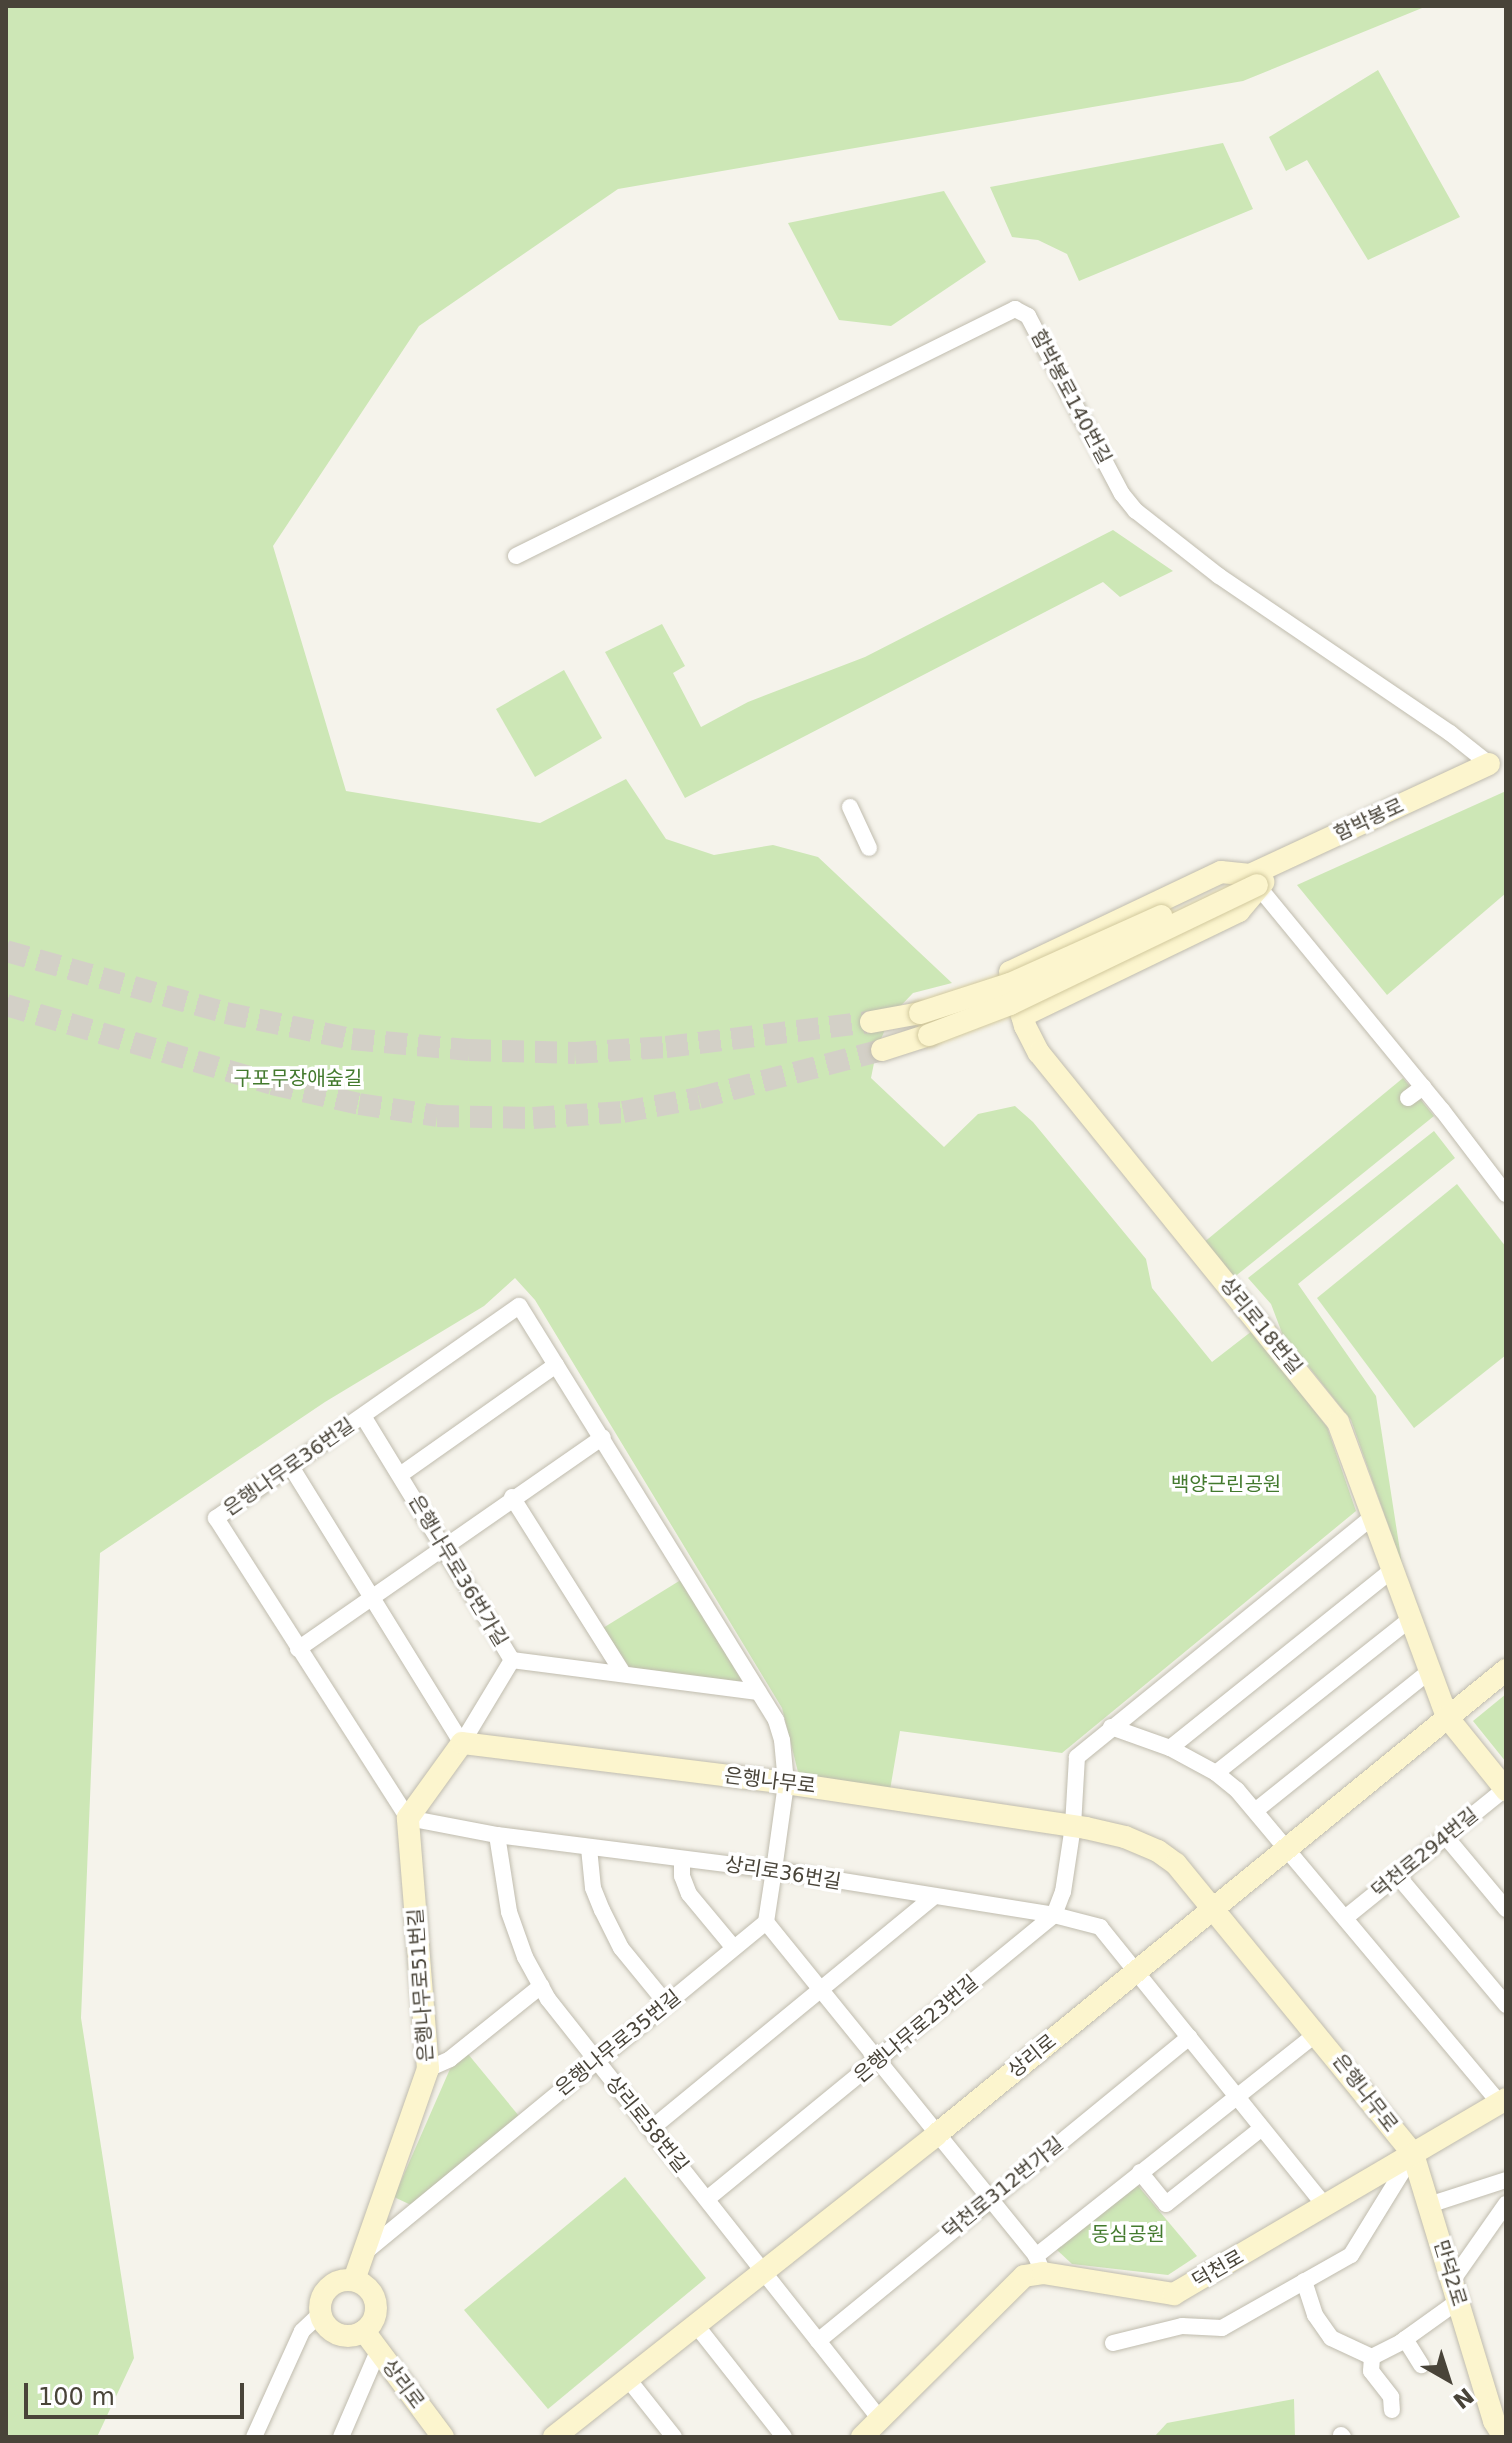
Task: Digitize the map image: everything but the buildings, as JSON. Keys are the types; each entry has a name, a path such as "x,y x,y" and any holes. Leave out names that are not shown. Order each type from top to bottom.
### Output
{"street":[{"name":"함박봉로140번길","path":"516,556 1015,309 1028,316 1115,480 1136,511 1219,576 1450,733 1497,760"},
{"name":"함박봉로","path":"1253,880 1497,760"},
{"path":"850,807 869,848"},
{"name":"상리로18번길","path":"1253,880 1221,872 1010,972 1022,1016 1039,1053 1338,1422 1447,1717"},
{"path":"871,1022 920,1013 1022,979 1253,880"},
{"path":"1022,1016 1239,911 1253,880"},
{"path":"882,1050 1023,998 1253,880"},
{"path":"1253,880 1423,1087 1506,1194"},
{"path":"1408,1098 1423,1087"},
{"name":"은행나무로36번길","path":"408,1818 216,1518 519,1306 776,1720 782,1740 786,1783"},
{"path":"400,1475 556,1365"},
{"name":"은행나무로36번가길","path":"363,1416 512,1660 758,1692"},
{"path":"298,1649 512,1497 603,1437"},
{"path":"290,1465 462,1743"},
{"path":"512,1497 623,1673"},
{"path":"1054,1915 1063,1892 1073,1826 1077,1757 1372,1517"},
{"path":"1170,1748 1391,1571"},
{"path":"1216,1773 1410,1619"},
{"path":"408,1818 462,1743 512,1660"},
{"name":"상리로","path":"556,2436 937,2134 1506,1670"},
{"path":"1255,1811 1430,1671"},
{"name":"덕천로294번길","path":"1345,1918 1506,1790 1447,1717"},
{"path":"1111,1727 1170,1748 1216,1773 1288,1848 1503,2101"},
{"name":"은행나무로","path":"462,1743 786,1783 1073,1826 1125,1837 1158,1851 1176,1864 1215,1908 1413,2154"},
{"path":"786,1783 766,1922 879,2060 1039,2265"},
{"name":"상리로36번길","path":"408,1818 497,1835 774,1870 932,1898 1054,1915 1100,1927 1325,2206"},
{"name":"은행나무로51번길","path":"354,2280 428,2069 408,1818"},
{"name":"상리로58번길","path":"497,1835 509,1912 525,1957 541,1986 879,2418"},
{"path":"1446,1837 1506,1909"},
{"path":"589,1848 593,1888 602,1910 621,1948 666,2003"},
{"path":"682,1859 682,1876 689,1894 734,1948"},
{"path":"1397,1875 1506,2005"},
{"path":"652,2128 823,1991 932,1898"},
{"name":"은행나무로23번길","path":"707,2199 1054,1915"},
{"name":"은행나무로35번길","path":"363,2254 766,1922"},
{"path":"428,2069 450,2059 541,1986"},
{"path":"862,2437 1024,2276 1140,2172 1317,2033"},
{"name":"덕천로312번가길","path":"818,2341 1189,2037"},
{"name":"덕천로","path":"1039,2265 1174,2294 1503,2101"},
{"path":"1140,2172 1166,2204 1262,2128"},
{"path":"1113,2343 1182,2326 1222,2328 1351,2255 1413,2154"},
{"name":"만덕2로","path":"1413,2154 1494,2421 1504,2437"},
{"path":"1429,2205 1506,2180"},
{"path":"1372,2357 1405,2339 1455,2291 1506,2204"},
{"path":"354,2280 374,2298 375,2316 356,2336 337,2335 329,2330 320,2314 319,2305 328,2288 335,2283 354,2280"},
{"path":"1304,2281 1315,2315 1331,2338 1372,2357"},
{"path":"254,2437 302,2331 320,2314"},
{"path":"696,2325 784,2437"},
{"name":"상리로","path":"364,2331 438,2435"},
{"path":"1405,2339 1421,2365"},
{"path":"341,2437 378,2351"},
{"path":"1372,2357 1371,2371 1391,2397 1392,2410"},
{"path":"628,2379 674,2437"}],"green space":[{"name":"구포무장애숲길","path":"6,6 1427,6 1243,81 618,189 419,326 273,546 346,791 540,823 626,779 666,839 714,855 773,845 818,857 952,983 913,993 891,1016 877,1048 871,1078 944,1147 978,1114 1015,1106 1033,1122 1146,1259 1152,1288 1212,1362 1252,1331 1327,1427 1356,1511 1062,1753 900,1731 890,1790 799,1776 782,1708 535,1300 515,1278 484,1306 325,1402 100,1553 81,2018 134,2358 97,2437 6,2437"},
{"path":"1378,70 1460,217 1368,260 1307,160 1286,171 1269,137"},
{"path":"1223,143 1253,209 1079,281 1067,254 1038,240 1012,237 990,187"},
{"path":"944,191 986,262 891,326 839,320 788,223"},
{"path":"1113,530 1173,571 1120,597 1103,582 685,798 605,652 662,624 685,666 673,673 701,727 748,702 865,657"},
{"path":"564,670 602,738 535,777 496,709"},
{"path":"1506,791 1506,893 1387,995 1297,885"},
{"path":"1403,1078 1434,1116 1227,1283 1197,1248"},
{"path":"1434,1131 1455,1158 1298,1284 1376,1396 1402,1564 1351,1420 1282,1333 1271,1304 1248,1278"},
{"path":"1457,1184 1506,1247 1506,1355 1414,1428 1317,1298"},
{"path":"684,1578 743,1679 734,1684 631,1670 603,1628"},
{"path":"1506,1694 1506,1762 1473,1721"},
{"path":"468,2054 519,2116 411,2205 394,2197 450,2069"},
{"path":"625,2177 706,2278 548,2409 464,2310"},
{"name":"동심공원","path":"1134,2181 1197,2256 1168,2275 1072,2264 1057,2250 1061,2241"},
{"path":"1294,2399 1295,2437 1154,2437 1167,2423"}],"tunnel":[{"path":"6,951 226,1013 352,1039 469,1050 575,1053 666,1047 871,1022"},
{"path":"6,1005 272,1084 359,1104 437,1116 533,1118 623,1112 699,1098 882,1050"}],"park label":[{"name":"백양근린공원","path":"1226,1484"}]}
